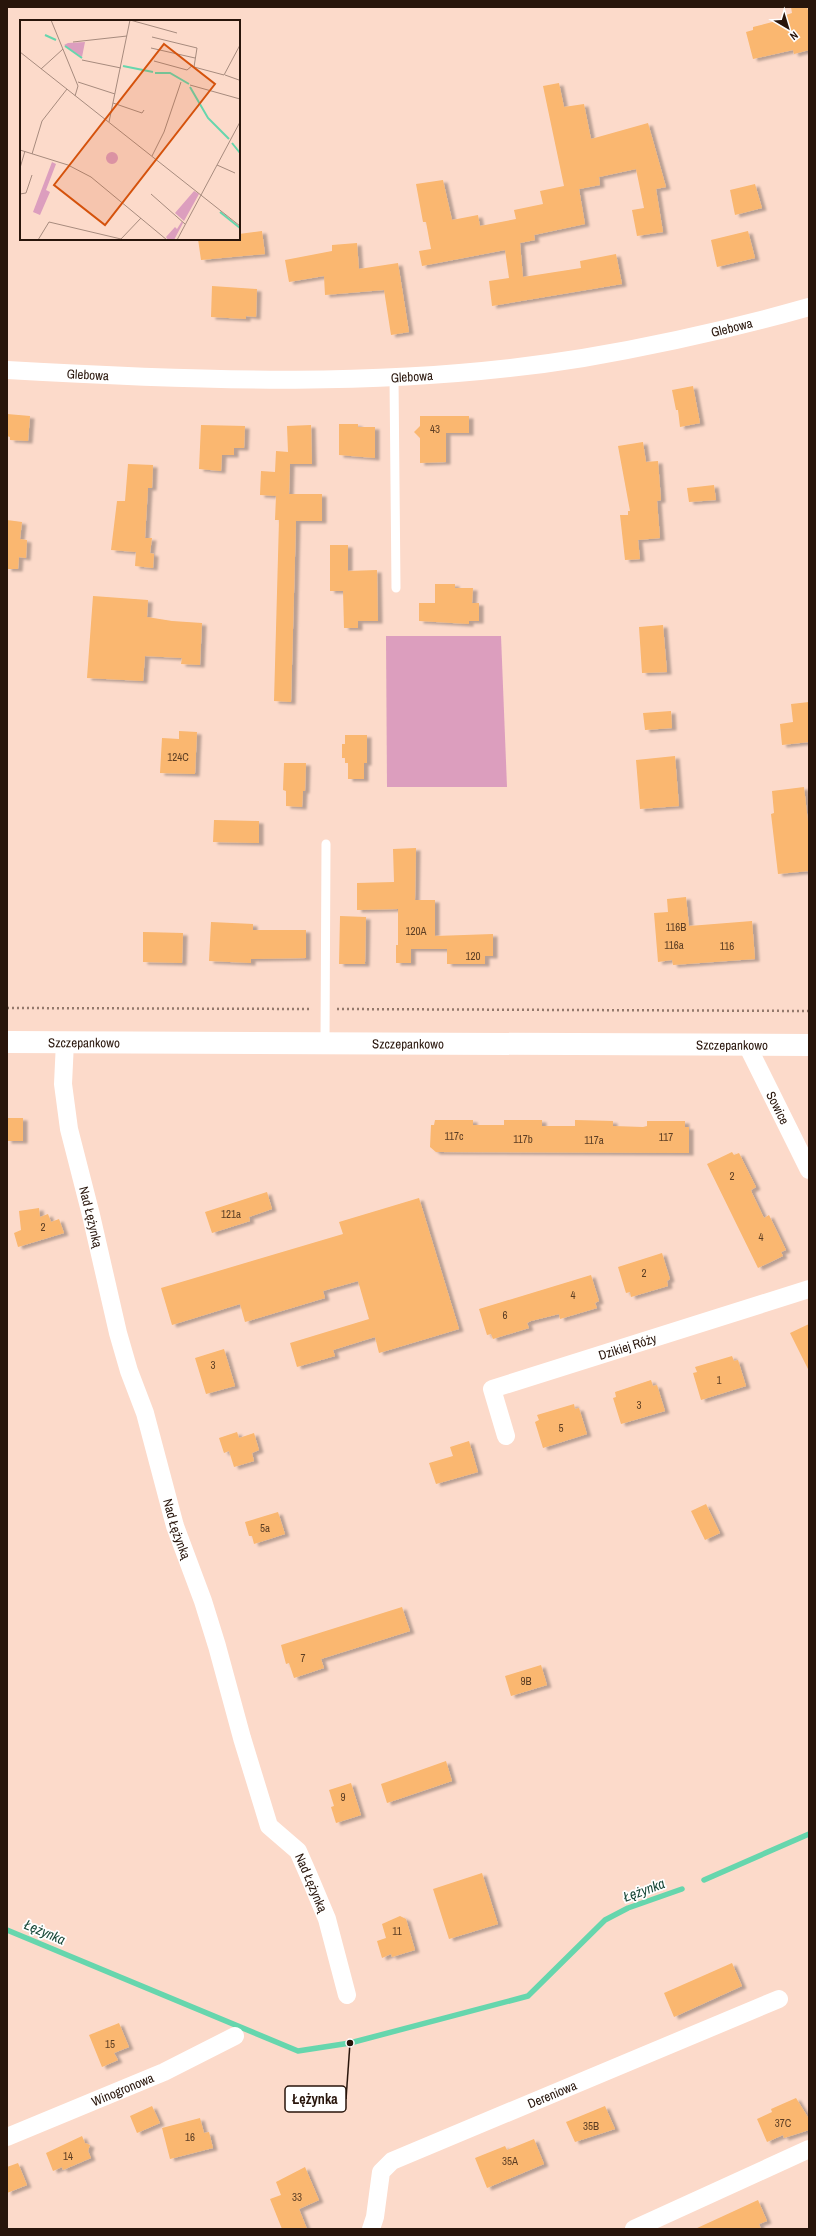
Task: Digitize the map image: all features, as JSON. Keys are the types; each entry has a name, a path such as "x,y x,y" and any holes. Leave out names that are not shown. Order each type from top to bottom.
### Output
{"street":[{"name":"Glebowa","path":"7,370 236,380 394,377 502,368 583,358 680,339 809,306"},
{"name":"Szczepankowo","path":"7,1042 809,1045"},
{"name":"Nad Łężynką","path":"65,1042 63,1084 69,1129 129,1372 145,1413 175,1526 204,1601 270,1826 298,1851 327,1919 347,1995"},
{"name":"Sowice","path":"747,1045 809,1170"},
{"name":"Dzikiej Róży","path":"506,1436 492,1389 809,1289"},
{"name":"Dereniowa","path":"371,2229 375,2217 381,2172 392,2162 779,1999"},
{"name":"Winogronowa","path":"7,2137 164,2072 235,2036"},
{"path":"634,2229 809,2149"}],"lane":[{"path":"394,377 396,588"},
{"path":"325,1043 326,844"}],"path":[{"path":"7,1008 809,1011"}],"shaded area":[{"path":"386,636 501,636 507,787 387,787"}],"building":[{"path":"791,7 807,7 809,15 809,50 794,54 793,50 753,59 746,32 753,30 753,27 784,19 783,16 792,13"},
{"path":"559,83 564,107 584,104 591,139 648,123 666,187 656,189 663,232 637,236 632,210 644,208 636,169 599,177 600,185 579,189 585,224 534,235 535,240 520,243 523,277 581,268 580,261 616,254 622,284 492,306 489,281 509,278 505,250 422,266 419,251 431,249 426,222 423,222 416,184 443,180 452,220 478,215 480,226 516,219 514,210 543,204 540,191 564,186 543,86"},
{"path":"755,184 762,208 735,215 730,190"},
{"path":"262,231 265,254 201,260 198,240 240,240 240,234"},
{"path":"748,231 755,258 717,267 711,240"},
{"path":"357,243 359,269 398,263 409,332 391,335 384,290 325,295 324,276 289,282 285,260 332,251 332,245"},
{"path":"212,286 257,289 256,317 246,316 246,319 211,317"},
{"path":"693,386 700,423 680,427 678,410 676,410 672,390"},
{"path":"7,414 30,416 28,441 10,440 10,437 7,436"},
{"path":"420,416 469,416 469,433 446,433 446,462 420,463 420,438 414,432 420,426"},
{"path":"339,424 358,424 358,427 375,427 375,458 339,455"},
{"path":"201,425 245,426 244,448 234,448 234,455 222,455 221,471 199,469"},
{"path":"311,425 312,464 290,464 289,494 322,494 322,521 296,521 291,702 274,701 279,520 275,520 276,496 260,495 261,471 275,472 276,451 288,452 287,426"},
{"path":"643,442 646,462 658,461 661,500 657,501 660,538 638,540 640,559 625,560 620,515 628,515 628,511 630,511 618,446"},
{"path":"128,464 153,465 152,488 148,488 145,538 152,538 150,553 154,554 153,568 135,566 136,552 111,550 117,501 125,501"},
{"path":"714,485 716,500 689,502 687,488"},
{"path":"7,520 22,522 20,539 27,540 26,558 19,557 18,569 7,569"},
{"path":"330,545 348,545 348,571 377,570 378,621 358,621 358,628 344,628 343,591 330,591"},
{"path":"435,584 455,584 455,588 473,588 472,603 479,603 479,621 469,621 469,624 419,621 419,603 435,603"},
{"path":"93,596 148,600 147,617 172,621 202,623 200,665 181,664 182,658 145,656 143,681 87,678"},
{"path":"663,625 667,672 642,673 639,627"},
{"path":"809,702 809,742 782,745 780,724 793,722 791,704"},
{"path":"671,711 672,728 645,730 643,713"},
{"path":"179,731 197,732 195,774 160,773 162,738 179,739"},
{"path":"345,735 367,735 367,763 364,763 364,779 348,779 348,763 345,763 345,758 342,758 342,744 345,744"},
{"path":"675,756 679,806 640,809 636,760"},
{"path":"284,763 306,763 305,791 303,791 302,807 286,806 286,791 283,790"},
{"path":"804,787 809,831 809,871 778,874 771,814 774,813 772,791"},
{"path":"214,820 259,821 259,843 213,842"},
{"path":"416,848 415,900 435,900 435,936 493,934 493,956 485,956 485,964 447,964 447,949 411,949 411,963 396,963 396,945 398,945 398,909 357,910 357,883 394,882 393,849"},
{"path":"686,897 689,926 752,921 755,959 673,965 672,960 658,962 654,913 668,912 667,899"},
{"path":"340,916 366,917 365,964 339,964"},
{"path":"211,922 253,924 253,930 306,930 306,958 251,959 251,963 209,961"},
{"path":"143,932 183,933 182,963 143,962"},
{"path":"7,1118 23,1118 23,1141 7,1141"},
{"path":"435,1120 473,1120 473,1125 504,1125 504,1120 542,1120 542,1126 575,1126 575,1120 613,1121 613,1126 643,1127 647,1126 647,1121 685,1121 685,1127 689,1127 689,1153 436,1152 430,1147 431,1125 434,1125"},
{"path":"732,1152 734,1155 739,1153 756,1187 751,1190 764,1218 769,1215 786,1250 781,1252 783,1256 758,1268 707,1164"},
{"path":"267,1192 272,1209 249,1217 250,1221 212,1233 205,1212"},
{"path":"419,1198 459,1329 379,1353 375,1337 333,1350 335,1356 297,1367 290,1343 369,1319 358,1281 323,1291 325,1298 245,1322 240,1304 172,1325 161,1288 343,1234 339,1222"},
{"path":"39,1208 40,1217 48,1214 51,1222 59,1219 64,1233 18,1247 14,1233 21,1230 19,1211"},
{"path":"662,1253 670,1279 667,1281 668,1286 631,1297 630,1292 626,1293 618,1267"},
{"path":"591,1275 599,1301 595,1303 597,1308 560,1319 559,1314 531,1321 527,1323 529,1328 493,1339 491,1334 487,1335 479,1309"},
{"path":"809,1324 809,1371 790,1333"},
{"path":"224,1349 235,1386 206,1394 195,1358"},
{"path":"732,1356 734,1361 738,1360 746,1386 701,1400 693,1373 697,1372 695,1367"},
{"path":"651,1380 653,1386 657,1385 665,1411 621,1424 613,1398 616,1397 615,1392"},
{"path":"574,1404 575,1409 579,1408 587,1434 543,1448 535,1422 539,1420 537,1415"},
{"path":"237,1432 239,1438 254,1433 259,1450 252,1453 254,1461 234,1467 229,1451 224,1453 219,1438"},
{"path":"469,1441 478,1472 436,1484 429,1463 453,1456 450,1447"},
{"path":"706,1504 720,1533 705,1540 691,1511"},
{"path":"278,1512 285,1534 254,1544 252,1536 249,1536 245,1522"},
{"path":"402,1607 410,1631 321,1659 324,1668 294,1678 289,1663 286,1664 281,1645"},
{"path":"541,1665 547,1685 511,1696 505,1676"},
{"path":"446,1761 452,1781 387,1803 381,1784"},
{"path":"351,1783 361,1815 336,1823 331,1807 334,1806 329,1790"},
{"path":"482,1873 498,1924 449,1939 433,1889"},
{"path":"400,1916 406,1919 415,1950 392,1957 391,1954 382,1958 377,1941 386,1938 382,1924"},
{"path":"732,1963 742,1986 674,2017 664,1993"},
{"path":"119,2023 129,2047 114,2053 118,2060 102,2067 89,2035"},
{"path":"796,2098 809,2119 809,2130 784,2138 783,2135 767,2142 757,2119 772,2112 771,2109"},
{"path":"152,2106 160,2123 137,2133 130,2116"},
{"path":"605,2106 615,2129 575,2142 566,2122"},
{"path":"200,2118 204,2133 209,2132 213,2148 170,2159 162,2128"},
{"path":"82,2136 85,2143 90,2145 88,2151 91,2158 63,2170 62,2167 53,2171 46,2153"},
{"path":"534,2139 544,2164 487,2188 475,2158 505,2146 507,2150"},
{"path":"18,2163 27,2185 7,2193 7,2167"},
{"path":"305,2167 319,2200 299,2209 307,2229 282,2229 270,2199 281,2195 276,2182"},
{"path":"758,2200 767,2221 759,2224 761,2229 695,2229"}],"waterway":[{"name":"Łężynka","path":"704,1880 809,1834"},
{"name":"Łężynka","path":"7,1930 298,2051 350,2043 528,1996 605,1920 628,1908 682,1889"}],"place":[{"name":"Łężynka","path":"350,2043"}]}
